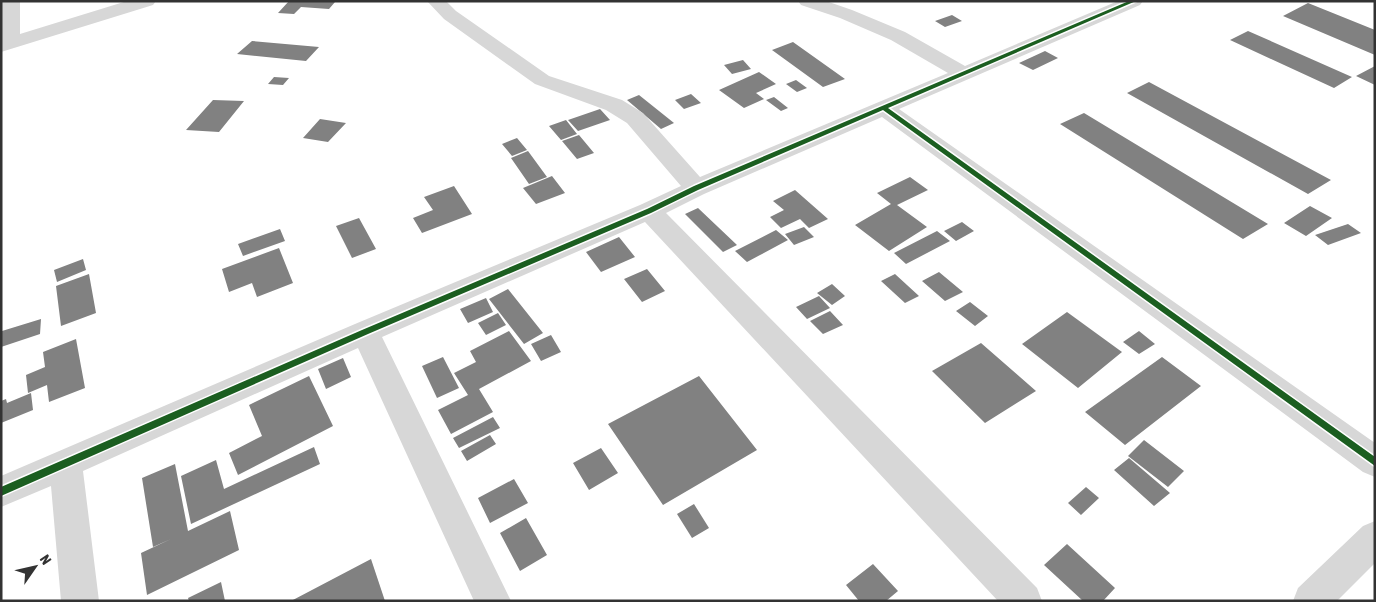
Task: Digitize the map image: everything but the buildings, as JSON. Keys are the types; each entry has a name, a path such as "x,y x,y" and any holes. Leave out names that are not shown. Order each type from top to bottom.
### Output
{"street":[{"path":"11,1 6,45 148,1"},
{"path":"436,1 457,21 542,80 622,109 639,123 696,188"},
{"path":"807,1 846,14 898,36 965,74"},
{"path":"1,492 365,332 649,211 696,188 885,109 1134,1"},
{"path":"885,109 1375,462"},
{"path":"649,211 1024,601"},
{"path":"365,332 493,601"},
{"path":"66,464 80,601"},
{"path":"1311,601 1375,538"}],"cycle path":[{"path":"1,492 365,332 649,211 696,188 1134,1"},
{"path":"885,109 1375,462"}]}
